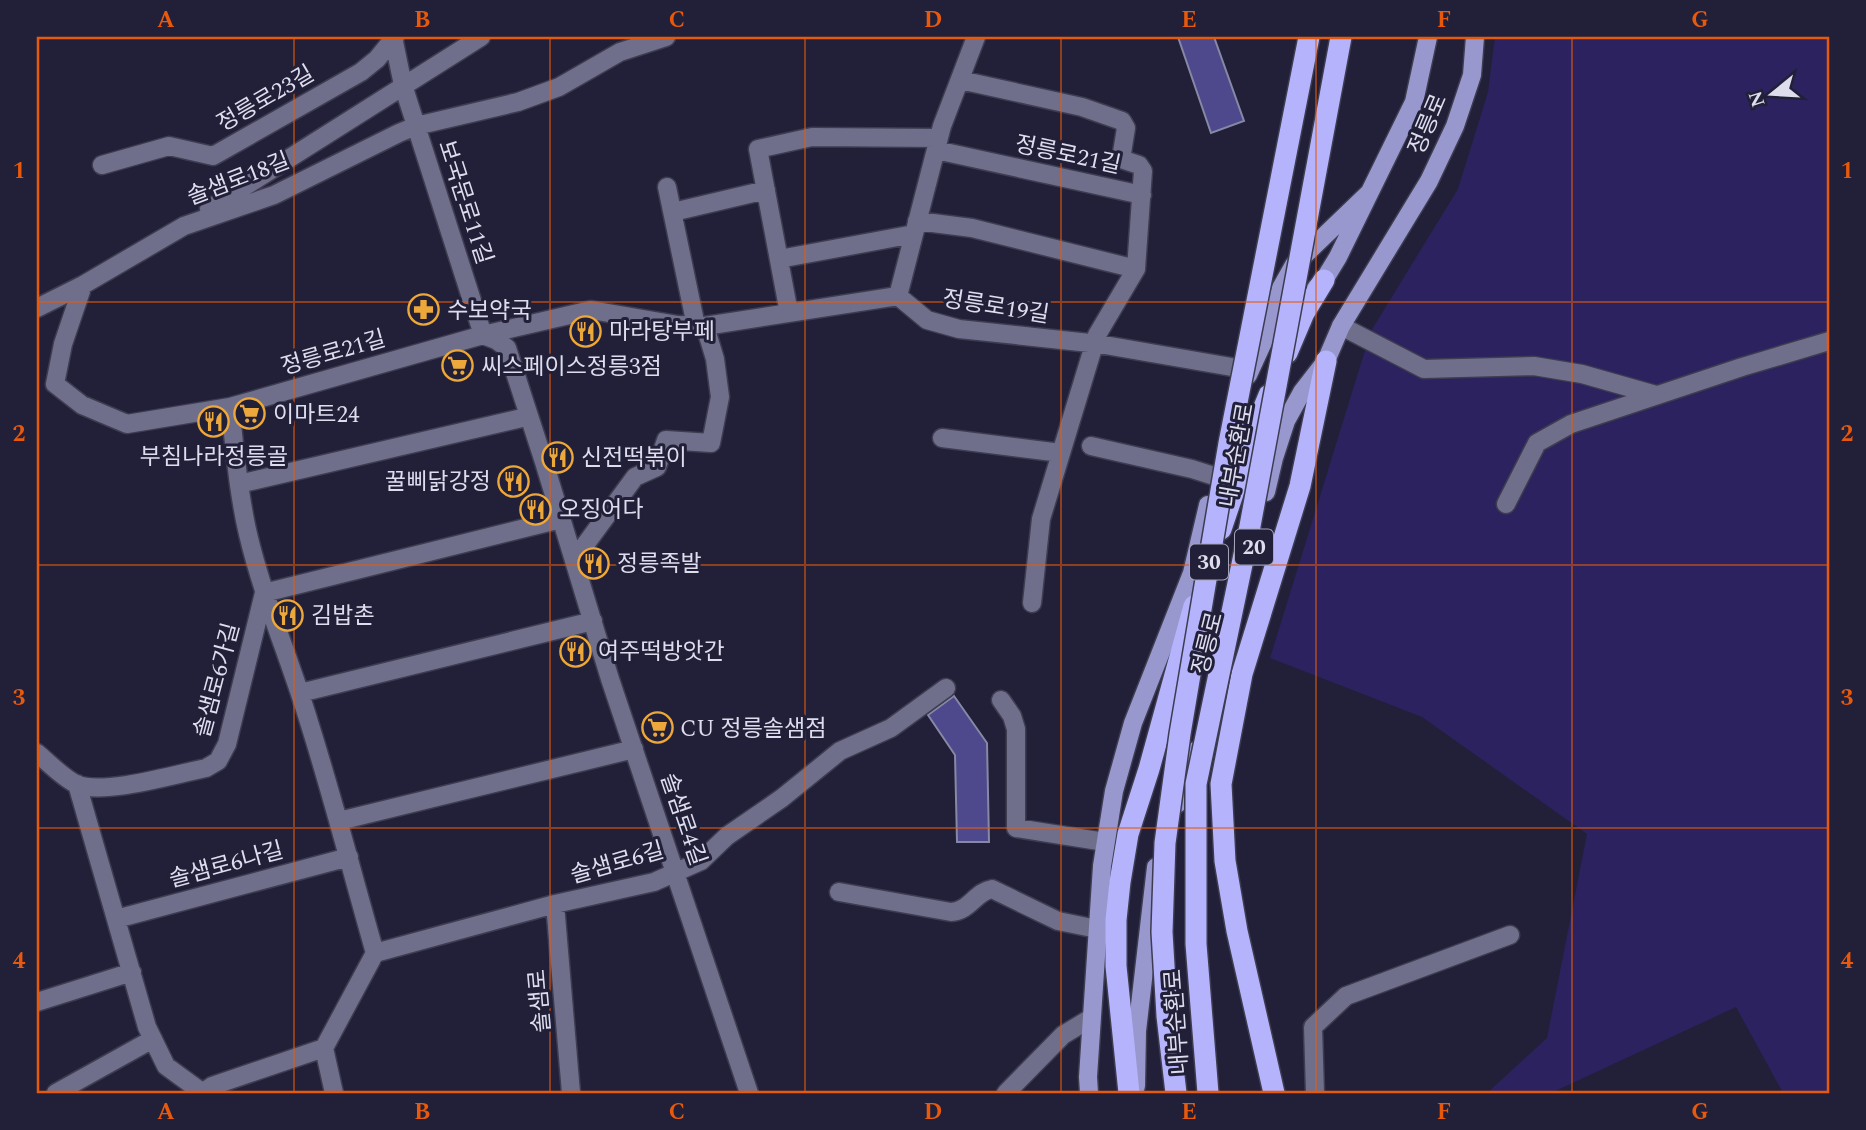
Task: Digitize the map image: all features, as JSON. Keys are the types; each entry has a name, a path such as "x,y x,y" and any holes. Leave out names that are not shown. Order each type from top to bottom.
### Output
{"highway":[{"name":"내부순환로","path":"1176,1093 1162,932 1165,843 1180,734 1229,443 1309,37"},
{"name":"내부순환로","path":"1208,1093 1196,944 1196,784 1250,526 1341,37"},
{"path":"1129,1093 1118,999 1116,920 1128,834 1149,769 1192,611 1255,429 1304,313 1324,279"},
{"path":"1274,1093 1237,931 1226,860 1221,784 1242,674 1300,486 1326,361"}],"main road":[{"name":"정릉로","path":"1264,340 1324,279 1414,102 1427,37"},
{"name":"정릉로","path":"1136,1093 1137,1031 1158,856 1202,733 1225,679 1274,458 1286,421 1302,391 1326,361 1341,326 1429,181 1455,126 1472,75 1475,37"},
{"name":"정릉로","path":"1089,1093 1091,1018 1105,842 1114,791 1133,723 1192,573 1214,477 1281,288 1294,265 1369,193"}],"street":[{"name":"보국문로11길","path":"394,37 403,85 483,335"},
{"name":"정릉로23길","path":"102,165 169,146 213,156 361,72 377,59 394,37"},
{"path":"184,226 481,37"},
{"name":"솔샘로18길","path":"37,308 143,252 184,226 274,195 416,126 518,102 559,87 620,51 666,37"},
{"path":"898,296 938,144 976,37"},
{"name":"정릉로21길","path":"789,313 758,149 812,137 938,144 1142,195 1142,167 1121,159 1126,128 1122,121 1069,104 960,80"},
{"path":"574,560 635,477 657,467 666,440 711,443 719,397 715,359 701,326 667,187"},
{"path":"673,212 766,190"},
{"path":"1032,603 1041,519 1061,453 1103,325 1136,269 1142,195"},
{"path":"779,258 916,227 980,229 1136,269"},
{"path":"83,285 62,344 55,384 82,405 127,424 230,407 247,533 264,593 300,693 340,821 375,953 324,1048 334,1093"},
{"name":"정릉로21길","path":"230,407 483,335 591,310 678,325 701,326 898,296"},
{"name":"정릉로19길","path":"898,296 927,320 959,329 1097,344 1250,370"},
{"path":"1341,326 1424,369 1534,366 1581,374 1656,395"},
{"name":"솔샘로4길","path":"483,335 507,348 634,749 749,1093"},
{"path":"1506,504 1537,443 1572,424 1829,341"},
{"path":"239,484 522,418"},
{"path":"942,439 1061,453"},
{"path":"1091,446 1192,469 1214,477"},
{"path":"264,593 553,521"},
{"name":"솔샘로6가길","path":"77,784 93,787 118,786 206,768 218,761 227,744 264,593"},
{"path":"300,693 593,621"},
{"name":"솔샘로6길","path":"375,953 555,904 654,882 701,861 727,836 782,798 840,751 891,727 946,688"},
{"path":"1001,700 1012,716 1016,729 1016,828 1105,842"},
{"path":"340,821 634,749"},
{"path":"37,754 77,784 147,1027 166,1066 203,1093 212,1086 324,1048"},
{"name":"솔샘로6나길","path":"116,919 349,857"},
{"path":"839,892 951,912 966,908 983,891 992,889 1052,918 1097,929"},
{"name":"솔샘로","path":"555,904 571,1093"},
{"path":"1315,1093 1313,1027 1346,996 1510,935"},
{"path":"37,1000 132,972"},
{"path":"1006,1093 1063,1035 1091,1018"},
{"path":"56,1093 153,1038"}],"shaded area":[{"path":"1495,37 1829,37 1829,1093 1783,1093 1736,1007 1551,1093 1487,1093 1547,1038 1587,834 1422,717 1270,658 1371,331 1458,189 1488,92"}],"building":[{"path":"1178,37 1214,37 1244,121 1211,133"},
{"path":"954,696 987,743 989,842 957,842 955,755 928,715"}],"place":[{"name":"수보약국","path":"424,310"},
{"name":"마라탕부페","path":"586,331"},
{"name":"씨스페이스정릉3점","path":"458,366"},
{"name":"이마트24","path":"250,414"},
{"name":"부침나라정릉골","path":"214,422"},
{"name":"신전떡볶이","path":"558,457"},
{"name":"꿀삐닭강정","path":"514,481"},
{"name":"오징어다","path":"536,509"},
{"name":"정릉족발","path":"594,563"},
{"name":"김밥촌","path":"288,615"},
{"name":"여주떡방앗간","path":"575,651"},
{"name":"CU 정릉솔샘점","path":"657,728"}]}
